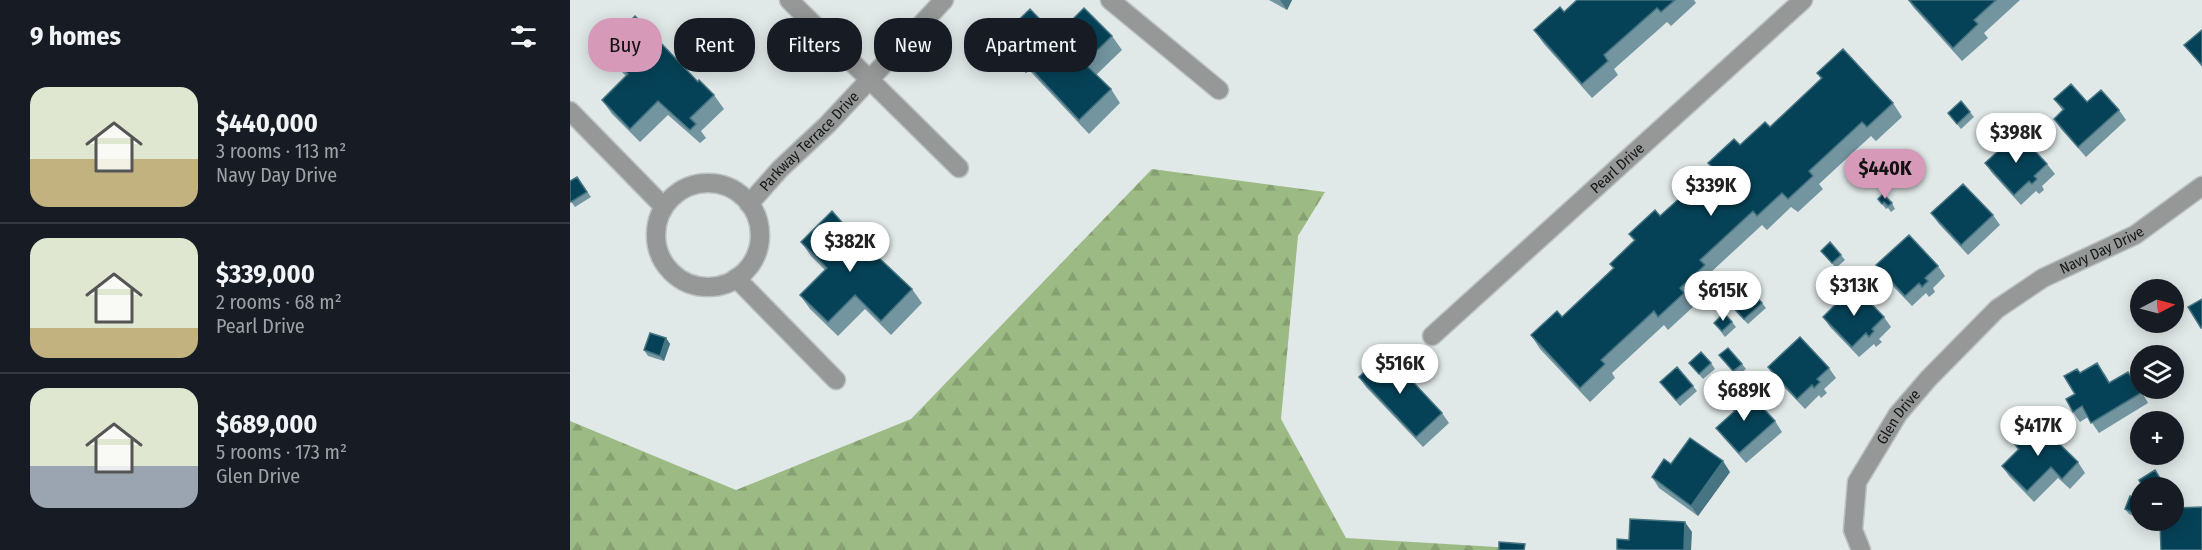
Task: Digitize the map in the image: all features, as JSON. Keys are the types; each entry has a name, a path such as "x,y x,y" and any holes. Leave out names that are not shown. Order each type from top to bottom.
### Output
{"street":[{"path":"789,0 959,168"},
{"name":"Parkway Terrace Drive","path":"749,204 944,0"},
{"path":"1110,0 1219,90"},
{"name":"Pearl Drive","path":"1432,336 1803,0"},
{"path":"570,111 664,207"},
{"path":"699,183 721,184 749,204 761,231 758,253 746,272 728,284 706,288 685,282 668,269 658,249 656,228 664,207 679,191 699,183"},
{"name":"Navy Day Drive","path":"1997,309 2043,278 2135,235 2202,186"},
{"path":"736,278 836,380"},
{"name":"Glen Drive","path":"1861,550 1853,530 1857,482 1898,414 1929,378 1997,309"}],"green space":[{"path":"1152,169 1325,192 1298,236 1281,419 1346,538 1513,548 1513,550 570,550 570,421 736,490 911,419"}],"building":[{"path":"1577,0 1675,0 1661,12 1657,8 1604,55 1608,61 1582,84 1534,30 1560,7 1564,12"},
{"path":"1909,0 1996,0 1974,20 1978,24 1953,48"},
{"path":"1084,8 1094,18 1074,18"},
{"path":"1030,9 1039,18 1021,18"},
{"path":"1097,21 1112,36 1097,50"},
{"path":"2202,30 2202,65 2184,45"},
{"path":"662,44 674,57 674,72 688,72 714,95 690,118 696,124 690,130 658,101 630,129 602,100 628,74 626,72 662,72"},
{"path":"1843,49 1893,103 1867,127 1862,122 1809,171 1813,176 1788,199 1782,193 1757,216 1753,211 1700,260 1705,265 1680,288 1684,293 1658,317 1654,311 1601,360 1605,364 1580,388 1531,335 1557,311 1562,317 1614,268 1610,264 1635,240 1629,234 1655,210 1660,216 1713,168 1708,163 1734,139 1740,145 1765,122 1770,127 1822,78 1817,73"},
{"path":"1034,72 1093,72 1111,89 1079,120"},
{"path":"2071,84 2087,102 2101,90 2119,110 2078,147 2054,119 2064,109 2054,99"},
{"path":"1961,101 1970,112 1957,124 1948,113"},
{"path":"2018,133 2047,164 2034,176 2037,179 2032,184 2029,181 2014,195 1985,163"},
{"path":"577,177 587,192 571,202 570,181"},
{"path":"1963,184 1993,215 1961,245 1931,213"},
{"path":"1883,194 1892,203 1888,206 1884,202 1882,204 1878,199"},
{"path":"832,211 912,289 881,321 855,295 828,322 800,295 827,268 801,242"},
{"path":"1909,235 1938,266 1925,278 1928,281 1922,287 1919,283 1905,296 1876,265"},
{"path":"1830,242 1841,255 1832,263 1821,251"},
{"path":"1854,286 1884,317 1872,329 1874,331 1869,337 1866,333 1852,347 1823,317"},
{"path":"1750,290 1762,303 1744,319 1733,307"},
{"path":"2202,299 2202,328 2201,328 2188,307"},
{"path":"1724,313 1732,322 1722,331 1714,323"},
{"path":"650,333 666,338 660,356 644,350"},
{"path":"1800,337 1829,368 1817,379 1820,382 1814,388 1812,385 1797,399 1768,367"},
{"path":"1728,348 1742,364 1733,371 1719,355"},
{"path":"1385,352 1442,413 1416,437 1359,377"},
{"path":"1701,352 1711,363 1699,374 1689,363"},
{"path":"2097,363 2109,383 2128,372 2131,399 2091,423 2082,406 2073,412 2066,399 2075,394 2064,376 2077,369 2080,373"},
{"path":"1677,367 1693,386 1676,400 1660,382"},
{"path":"1734,391 1744,401 1751,395 1775,421 1739,453 1716,428 1736,410 1725,399"},
{"path":"2035,420 2078,462 2062,479 2051,467 2027,491 2002,466 2019,449 2013,442"},
{"path":"1690,438 1723,461 1691,506 1652,477 1664,459 1671,464"},
{"path":"2155,470 2159,477 2144,477"},
{"path":"2130,496 2130,511 2125,509"},
{"path":"2202,507 2202,550 2161,550 2160,531 2184,531 2184,508"},
{"path":"1630,519 1685,522 1684,550 1617,549 1617,539 1629,540"},
{"path":"1499,542 1525,544 1524,550 1499,550"}]}
